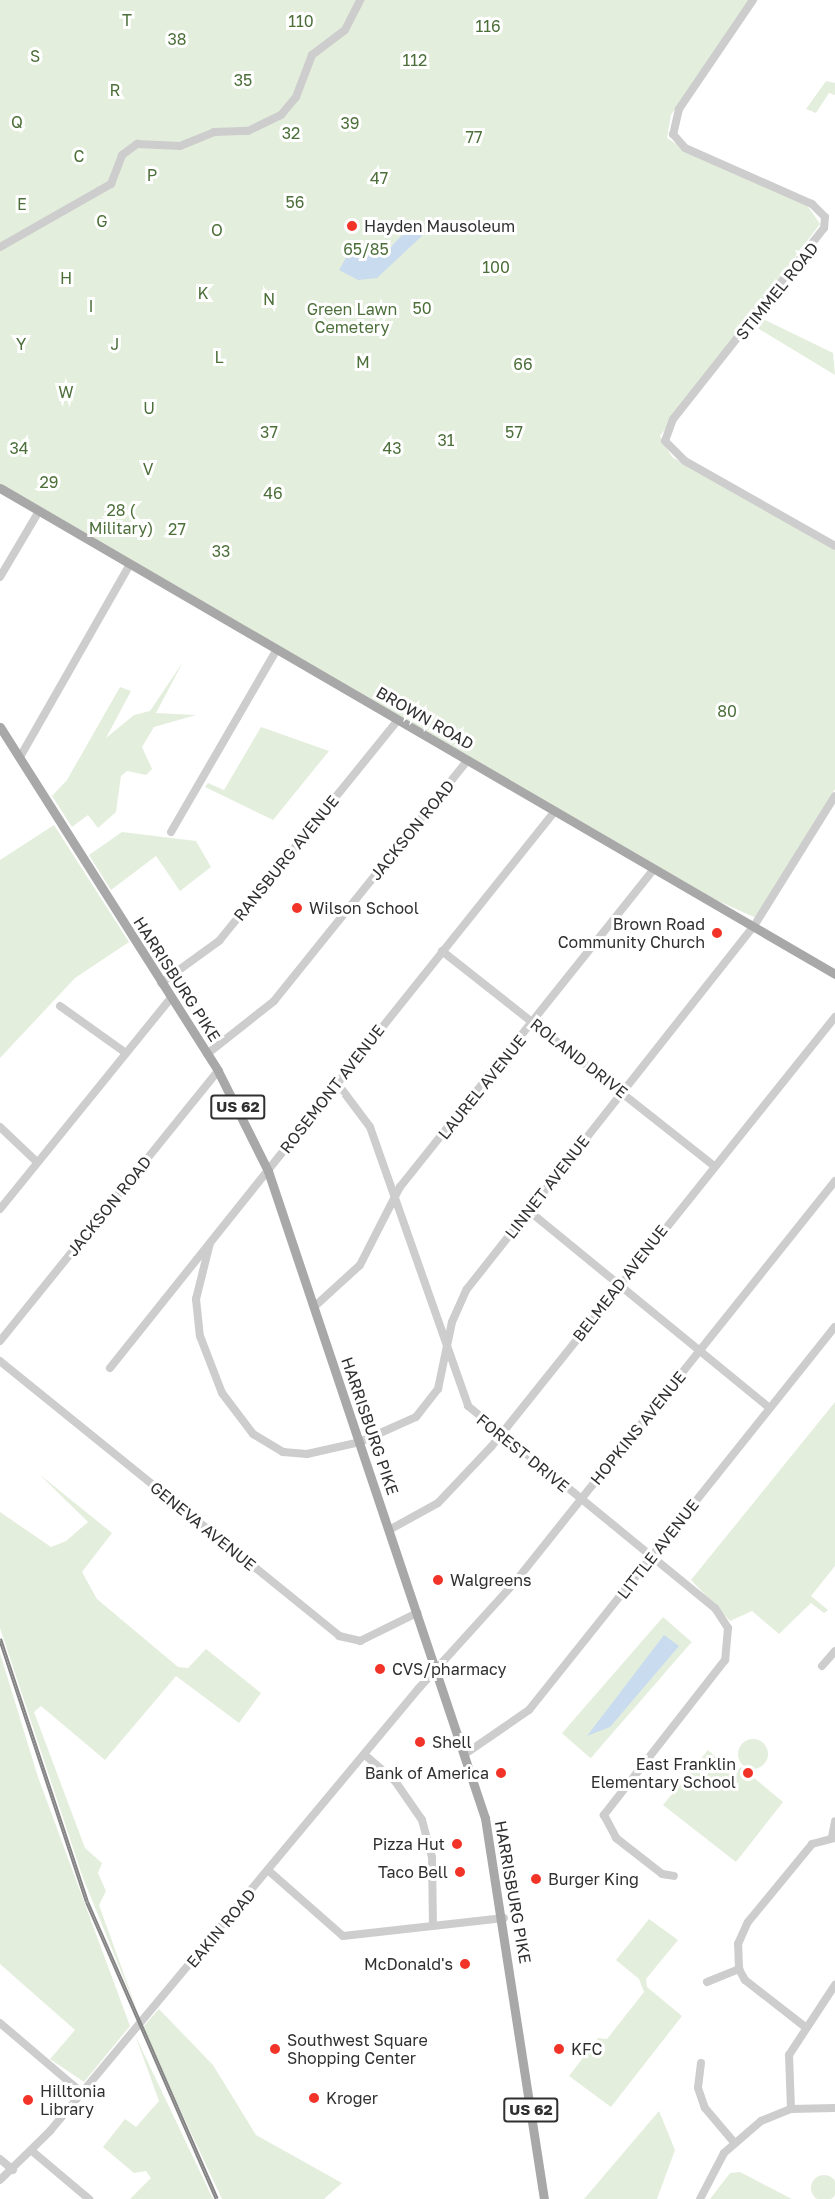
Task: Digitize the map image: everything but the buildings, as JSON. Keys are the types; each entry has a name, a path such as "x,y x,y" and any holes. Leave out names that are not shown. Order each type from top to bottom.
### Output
{"main road":[{"name":"BROWN ROAD","path":"0,488 835,974"},
{"name":"HARRISBURG PIKE","path":"0,727 218,1071 268,1171 465,1754 490,1837 504,1918 544,2199"}],"street":[{"path":"0,247 111,184 117,161 137,144 180,146 214,132 248,131 281,115 296,97 312,55 345,30 360,0"},
{"name":"STIMMEL ROAD","path":"753,0 679,109 673,134 685,148 812,204 825,218 824,228 673,419 665,441 686,460 835,546"},
{"path":"0,577 39,511"},
{"path":"20,757 130,564"},
{"path":"171,832 277,650"},
{"name":"RANSBURG AVENUE","path":"161,983 219,940 398,720"},
{"name":"JACKSON ROAD","path":"207,1054 274,1001 468,760"},
{"path":"754,926 835,796"},
{"name":"ROSEMONT AVENUE","path":"110,1368 555,811"},
{"name":"LAUREL AVENUE","path":"314,1307 360,1265 394,1200 654,868"},
{"name":"LINNET AVENUE","path":"210,1243 198,1286 196,1320 213,1377 237,1418 253,1434 289,1453 360,1442 423,1411 438,1389 452,1322 467,1289 754,926"},
{"name":"ROLAND DRIVE","path":"442,951 714,1166"},
{"path":"0,1209 171,998"},
{"path":"60,1006 126,1053"},
{"name":"BELMEAD AVENUE","path":"389,1530 438,1503 500,1435 835,1017"},
{"name":"JACKSON ROAD","path":"0,1341 218,1071"},
{"name":"FOREST DRIVE","path":"337,1083 370,1127 447,1352 468,1406 500,1435 715,1608 730,1636 721,1666 602,1813 616,1838 662,1874 674,1876"},
{"path":"0,1127 37,1162"},
{"name":"HOPKINS AVENUE","path":"436,1670 581,1499 835,1181"},
{"path":"529,1210 770,1408"},
{"name":"LITTLE AVENUE","path":"465,1754 529,1710 835,1327"},
{"name":"GENEVA AVENUE","path":"0,1361 339,1636 360,1641 417,1613"},
{"path":"822,1666 835,1651"},
{"name":"EAKIN ROAD","path":"0,2180 32,2151 436,1670"},
{"path":"365,1755 395,1781 422,1820 432,1857 433,1926"},
{"path":"804,2026 754,1988 739,1969 738,1944 748,1922 812,1844 833,1838 835,1821"},
{"path":"269,1871 343,1936 504,1918"},
{"path":"707,1982 739,1969"},
{"path":"791,2109 787,2066 804,2026 835,1985"},
{"path":"0,2024 81,2092"},
{"path":"701,2063 698,2088 705,2108 733,2141"},
{"path":"700,2199 733,2141 791,2109 835,2108"},
{"path":"32,2151 89,2199"},
{"path":"0,2159 13,2170"}],"green space":[{"name":"Green Lawn Cemetery","path":"0,0 749,0 671,115 667,138 693,155 807,205 820,224 660,436 672,457 835,550 835,789 756,918 714,899 0,484"},
{"path":"826,81 835,83 835,95 829,93 816,113 806,109"},
{"path":"761,318 833,353 835,375 754,326"},
{"path":"183,662 156,713 196,715 154,727 142,747 152,769 146,775 127,771 121,776 116,812 98,828 88,815 72,827 52,796 67,780 120,687 131,691 106,738 134,715 150,711"},
{"path":"261,727 329,751 273,820 205,787 208,783 224,790"},
{"path":"54,825 129,942 75,978 0,1058 0,860"},
{"path":"122,832 196,841 211,867 180,891 156,856 111,890 89,855"},
{"path":"835,1402 835,1566 811,1596 828,1610 824,1613 811,1603 779,1634 752,1611 730,1621 691,1580"},
{"path":"39,1474 112,1533 82,1572 97,1599 178,1667 188,1668 206,1649 261,1693 239,1723 176,1676 105,1760 41,1706 34,1712 85,1848 102,1863 98,1873 106,1891 99,1905 138,2013 83,1878 0,1628 0,1512 51,1547 66,1541 88,1522"},
{"path":"663,1617 692,1642 591,1758 562,1733"},
{"path":"0,1653 38,1777 130,2026 84,2082 50,2059 75,2030 0,1964"},
{"path":"753,1739 759,1740 767,1748 767,1760 759,1768 753,1769 747,1768 739,1760 738,1754 739,1748 747,1740"},
{"path":"708,1750 735,1773 741,1767 783,1802 736,1862 663,1805"},
{"path":"649,1919 678,1940 646,1979 647,1987 682,2016 611,2107 569,2076 598,2038 607,2039 644,1992 639,1979 616,1960"},
{"path":"159,2009 213,2065 256,2135 342,2183 324,2199 222,2199 142,2028"},
{"path":"135,2035 213,2199 130,2199 151,2178 146,2171 134,2173 103,2147 125,2119 136,2127 159,2101"},
{"path":"659,2111 675,2150 657,2199 584,2199"},
{"path":"740,2172 792,2199 710,2199 730,2173"},
{"path":"824,2175 833,2179 837,2188 833,2197 824,2201 815,2197 811,2188 815,2179"}],"water":[{"path":"419,228 425,233 377,278 358,280 339,270 351,249 383,256 401,236"},
{"path":"664,1635 679,1646 610,1727 587,1736"}],"railway":[{"path":"0,1639 87,1902 217,2199"}],"place":[{"name":"Hayden Mausoleum","path":"352,226"},
{"name":"Wilson School","path":"297,908"},
{"name":"Brown Road Community Church","path":"717,933"},
{"name":"Walgreens","path":"438,1580"},
{"name":"CVS/pharmacy","path":"380,1669"},
{"name":"Shell","path":"420,1742"},
{"name":"Bank of America","path":"501,1773"},
{"name":"East Franklin Elementary School","path":"748,1773"},
{"name":"Pizza Hut","path":"457,1844"},
{"name":"Taco Bell","path":"460,1872"},
{"name":"Burger King","path":"536,1879"},
{"name":"McDonald's","path":"465,1964"},
{"name":"Southwest Square Shopping Center","path":"275,2049"},
{"name":"KFC","path":"559,2049"},
{"name":"Kroger","path":"314,2098"},
{"name":"Hilltonia Library","path":"28,2100"}],"park label":[{"name":"T","path":"127,20"},
{"name":"110","path":"301,21"},
{"name":"116","path":"488,26"},
{"name":"38","path":"177,39"},
{"name":"S","path":"35,56"},
{"name":"112","path":"415,60"},
{"name":"35","path":"243,80"},
{"name":"R","path":"115,90"},
{"name":"Q","path":"17,122"},
{"name":"39","path":"350,123"},
{"name":"32","path":"291,133"},
{"name":"77","path":"474,137"},
{"name":"C","path":"79,156"},
{"name":"P","path":"152,175"},
{"name":"47","path":"379,178"},
{"name":"56","path":"295,202"},
{"name":"E","path":"22,204"},
{"name":"G","path":"102,221"},
{"name":"O","path":"217,230"},
{"name":"65/85","path":"366,249"},
{"name":"100","path":"496,267"},
{"name":"H","path":"66,278"},
{"name":"K","path":"203,293"},
{"name":"N","path":"269,299"},
{"name":"I","path":"91,306"},
{"name":"50","path":"422,308"},
{"name":"Y","path":"21,344"},
{"name":"J","path":"115,344"},
{"name":"L","path":"219,357"},
{"name":"M","path":"363,362"},
{"name":"66","path":"523,364"},
{"name":"W","path":"66,392"},
{"name":"U","path":"149,408"},
{"name":"37","path":"269,432"},
{"name":"57","path":"514,432"},
{"name":"31","path":"446,440"},
{"name":"34","path":"19,448"},
{"name":"43","path":"392,448"},
{"name":"V","path":"148,469"},
{"name":"29","path":"49,482"},
{"name":"46","path":"273,493"},
{"name":"28 ( Military)","path":"121,519"},
{"name":"27","path":"177,529"},
{"name":"33","path":"221,551"},
{"name":"80","path":"727,711"}]}
